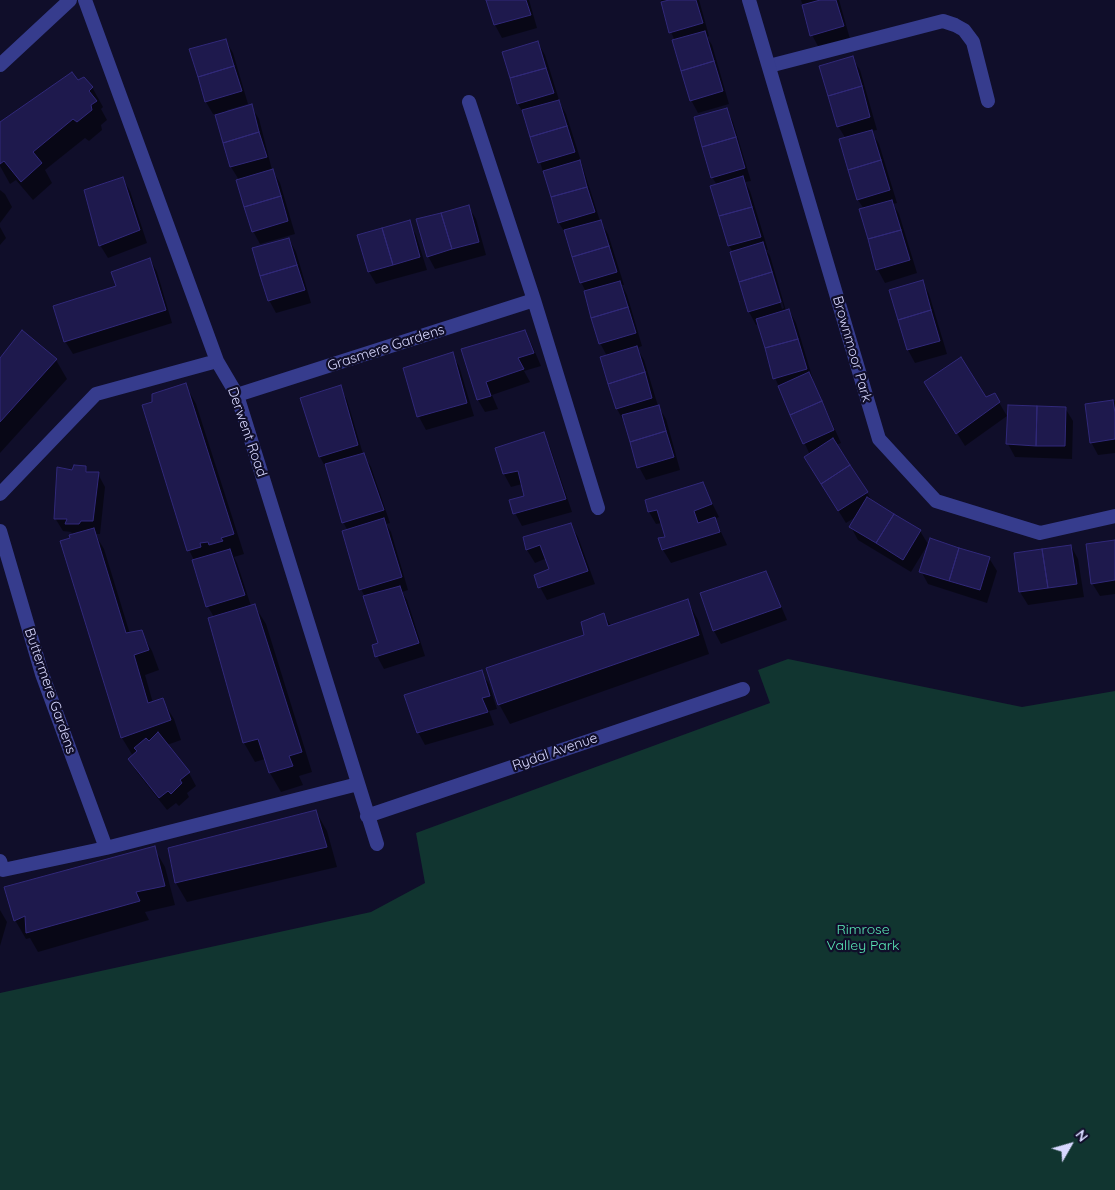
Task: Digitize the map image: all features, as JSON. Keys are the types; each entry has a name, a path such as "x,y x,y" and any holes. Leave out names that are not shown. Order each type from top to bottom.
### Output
{"street":[{"path":"0,65 70,0"},
{"name":"Derwent Road","path":"84,0 217,361 237,395 378,844"},
{"name":"Brownmoor Park","path":"749,0 879,439 936,501 1040,533 1115,516"},
{"path":"769,66 943,21 955,24 964,30 973,42 988,101"},
{"path":"469,102 534,300 598,508"},
{"name":"Grasmere Gardens","path":"237,395 534,300"},
{"path":"0,494 96,394 217,361"},
{"name":"Buttermere Gardens","path":"0,531 42,674 106,848"},
{"name":"Rydal Avenue","path":"368,816 743,689"},
{"path":"0,861 3,870 106,848 358,784"}],"green space":[{"name":"Rimrose Valley Park","path":"788,659 1022,707 1115,691 1115,1190 0,1190 0,993 371,912 425,883 416,833 770,703 758,670"}],"building":[{"path":"486,0 526,0 531,15 494,25"},
{"path":"669,0 696,0 703,23 669,33 661,2"},
{"path":"820,0 836,0 844,26 810,36 802,5"},
{"path":"705,31 714,61 681,71 672,40"},
{"path":"226,39 234,66 198,77 189,49"},
{"path":"538,41 546,68 510,78 502,52"},
{"path":"853,56 862,86 828,96 819,66"},
{"path":"714,61 723,91 690,101 681,71"},
{"path":"234,66 242,91 205,102 198,77"},
{"path":"546,68 554,93 517,104 510,78"},
{"path":"72,72 78,80 84,77 93,87 89,91 97,101 91,105 92,110 77,122 73,119 33,152 42,163 21,182 4,161 0,164 0,122"},
{"path":"862,86 870,117 837,127 828,96"},
{"path":"559,100 567,126 530,137 522,110"},
{"path":"252,104 259,132 223,143 215,115"},
{"path":"727,108 736,137 702,147 694,117"},
{"path":"567,126 575,152 538,163 530,137"},
{"path":"872,130 881,160 848,170 839,139"},
{"path":"259,132 267,157 230,167 223,143"},
{"path":"736,137 745,168 711,178 702,147"},
{"path":"580,160 587,187 551,197 543,171"},
{"path":"881,160 890,190 857,200 848,170"},
{"path":"273,169 281,196 244,207 236,180"},
{"path":"743,176 752,207 719,216 710,186"},
{"path":"123,177 140,230 99,246 84,190"},
{"path":"587,187 595,212 558,223 551,197"},
{"path":"281,196 288,221 252,232 244,207"},
{"path":"892,200 901,230 868,239 859,209"},
{"path":"469,205 479,242 452,249 441,213"},
{"path":"752,207 761,237 728,246 719,216"},
{"path":"441,213 452,249 427,257 416,219"},
{"path":"410,220 420,257 393,265 382,228"},
{"path":"601,220 609,246 572,257 564,230"},
{"path":"382,228 393,265 368,272 357,235"},
{"path":"901,230 910,260 876,270 868,239"},
{"path":"289,238 297,265 260,276 252,248"},
{"path":"763,242 772,272 739,282 730,252"},
{"path":"609,246 617,272 580,283 572,257"},
{"path":"150,258 166,310 64,342 53,306 116,286 111,272"},
{"path":"297,265 305,290 268,301 260,276"},
{"path":"772,272 781,302 748,312 739,282"},
{"path":"923,280 931,310 898,320 889,290"},
{"path":"620,281 628,307 591,318 584,291"},
{"path":"628,307 636,333 599,344 591,318"},
{"path":"789,309 798,339 765,348 756,319"},
{"path":"931,310 940,341 907,350 898,320"},
{"path":"22,330 57,359 0,422 0,358"},
{"path":"525,330 534,353 518,358 524,369 486,382 491,396 477,400 461,349"},
{"path":"798,339 807,369 773,379 765,348"},
{"path":"637,346 645,372 608,384 600,357"},
{"path":"453,352 467,403 417,417 403,368"},
{"path":"961,357 986,397 995,393 1000,402 956,434 924,382"},
{"path":"645,372 652,398 616,409 608,384"},
{"path":"809,372 822,401 790,415 778,386"},
{"path":"186,383 234,534 221,538 223,541 209,545 208,542 200,543 201,547 187,551 142,405 152,402 152,394"},
{"path":"341,385 358,445 319,457 300,398"},
{"path":"1113,400 1115,439 1090,443 1085,404"},
{"path":"822,401 834,430 803,444 790,415"},
{"path":"659,405 666,431 630,442 622,415"},
{"path":"1008,405 1037,406 1036,446 1006,444"},
{"path":"1037,406 1066,407 1065,446 1036,446"},
{"path":"666,431 674,457 637,468 630,442"},
{"path":"544,432 566,499 513,514 509,500 524,496 518,471 503,474 495,448"},
{"path":"833,438 850,465 821,484 804,457"},
{"path":"364,453 384,510 342,523 325,464"},
{"path":"74,465 86,466 86,472 99,472 93,521 65,524 67,519 54,519 57,467 72,470"},
{"path":"850,465 868,492 838,511 821,484"},
{"path":"703,482 712,504 694,511 698,523 715,517 720,532 662,550 658,538 665,537 657,510 648,512 645,500"},
{"path":"867,497 894,514 876,543 849,527"},
{"path":"894,514 921,530 903,560 876,543"},
{"path":"384,518 402,577 359,590 342,531"},
{"path":"571,523 588,571 538,588 534,575 549,569 540,545 526,550 523,537"},
{"path":"94,528 126,633 142,630 149,650 134,655 148,703 163,698 171,720 121,738 60,541 70,538 69,535"},
{"path":"930,538 959,548 949,581 919,572"},
{"path":"1115,540 1115,580 1091,584 1086,544"},
{"path":"1071,545 1077,584 1048,588 1042,549"},
{"path":"959,548 990,557 980,590 949,581"},
{"path":"230,549 245,595 206,607 192,560"},
{"path":"1042,549 1048,588 1019,592 1014,553"},
{"path":"766,571 781,607 713,631 700,593"},
{"path":"400,586 419,643 375,657 372,645 378,643 363,596"},
{"path":"688,599 699,635 498,705 486,668 584,635 581,622 604,613 608,626"},
{"path":"255,604 302,752 289,756 293,766 269,773 258,739 243,743 208,618"},
{"path":"482,670 490,696 482,698 488,712 417,733 404,695"},
{"path":"158,732 190,772 180,780 182,783 171,794 168,791 159,798 128,759 137,751 134,748 146,738 149,741"},
{"path":"316,810 327,847 175,883 168,848"},
{"path":"155,846 165,886 136,892 140,901 26,933 25,916 14,921 4,887"}]}
